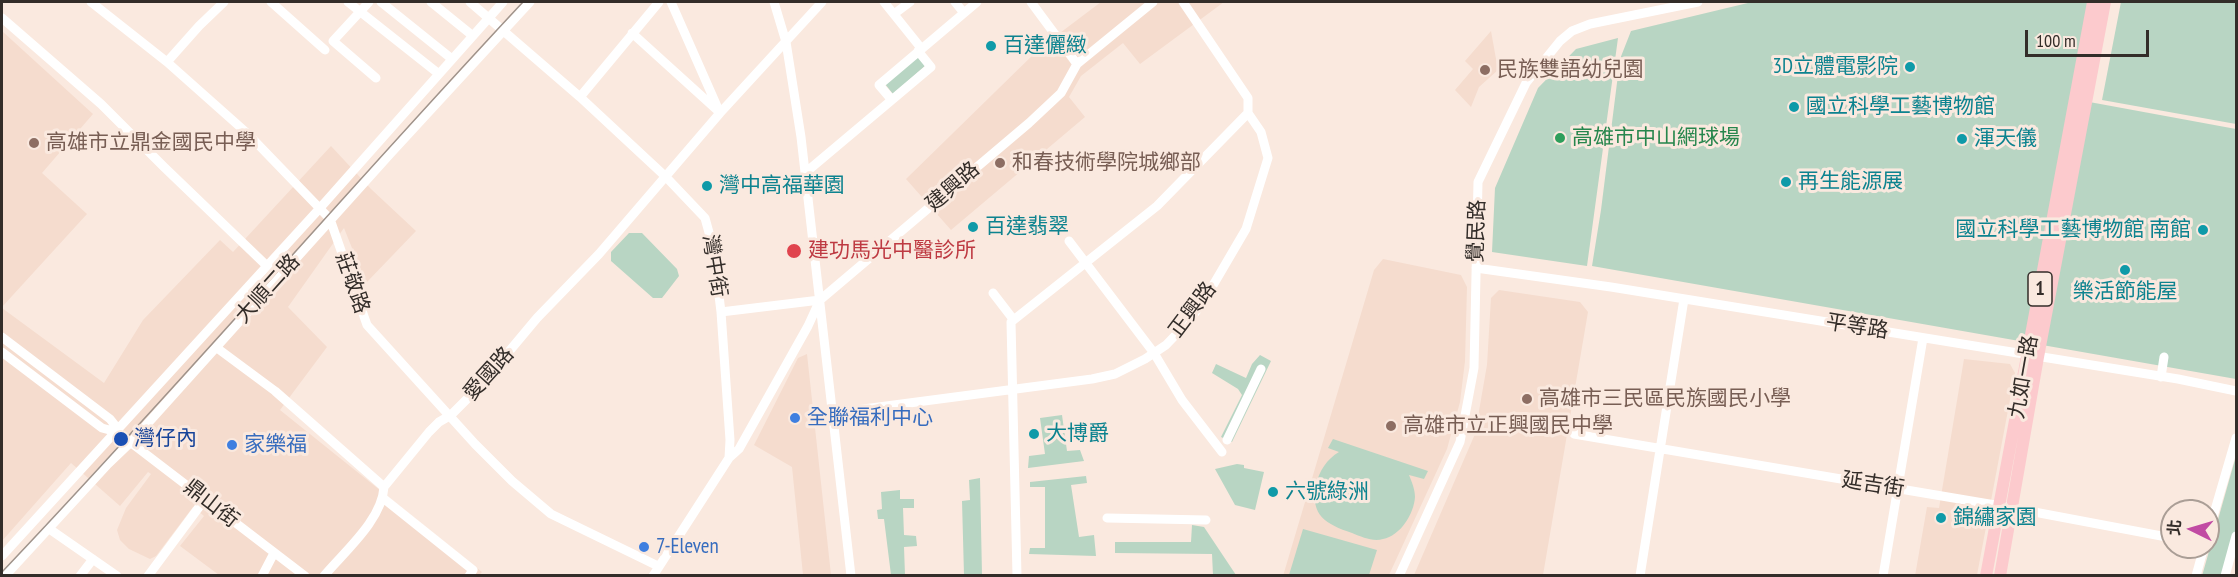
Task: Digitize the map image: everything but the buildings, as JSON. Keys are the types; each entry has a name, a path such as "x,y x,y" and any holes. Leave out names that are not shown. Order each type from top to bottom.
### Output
{"main road":[{"name":"九如一路","path":"2000,576 2007,508 2093,2"},
{"name":"九如一路","path":"2033,356 2105,2"},
{"name":"九如一路","path":"1986,576 2007,508"}],"street":[{"name":"莊敬路","path":"91,2 167,62 248,134 330,219 367,325 464,433 512,481 551,514 656,571"},
{"path":"167,62 224,2"},
{"path":"271,2 325,50"},
{"path":"348,2 439,74"},
{"path":"369,2 333,41 376,78"},
{"path":"381,2 452,59"},
{"path":"431,2 473,36"},
{"name":"灣中街","path":"470,2 580,97 666,177 705,218 713,247 721,312 730,440 729,458"},
{"name":"大順二路","path":"2,556 320,208 503,2"},
{"name":"大順二路","path":"5,576 217,348 330,219 530,2"},
{"path":"580,97 659,2"},
{"path":"671,2 720,113"},
{"path":"774,2 786,42 805,173 851,576"},
{"name":"愛國路","path":"384,487 429,432 439,422 450,416 481,385 537,318 599,254 720,113 822,2"},
{"path":"805,173 931,67 884,2"},
{"path":"894,14 910,2"},
{"path":"954,2 964,13"},
{"path":"891,99 879,85 977,2"},
{"path":"1031,2 1077,64"},
{"name":"正興路","path":"833,413 1014,390 1115,374 1166,345 1189,321 1205,299 1246,229 1268,158 1261,132 1248,112 1248,98 1183,2"},
{"name":"覺民路","path":"1399,576 1460,442 1474,368 1479,182 1526,83 1560,41 1572,31 1590,24 1698,2"},
{"name":"建興路","path":"820,300 1029,123 1061,93 1077,64 1146,3"},
{"path":"2,18 101,104 267,266"},
{"path":"632,33 720,113"},
{"path":"1017,576 1011,322 1157,206 1248,112"},
{"path":"1069,241 1154,353 1182,400 1222,452"},
{"name":"平等路","path":"1476,268 1684,299 2236,391"},
{"path":"993,293 1013,319"},
{"path":"1640,576 1684,299"},
{"path":"721,312 820,300"},
{"path":"656,571 692,519 729,458 739,449 808,326 820,300"},
{"name":"鼎山街","path":"2,338 110,420 117,432"},
{"path":"1883,576 1923,338"},
{"path":"217,348 275,391 384,487 383,498 374,518 324,576"},
{"name":"鼎山街","path":"2,352 102,428 117,432 131,442 305,576"},
{"path":"2161,377 2164,357"},
{"path":"1227,440 1261,369"},
{"name":"延吉街","path":"1574,434 2160,536"},
{"path":"2218,499 2236,438"},
{"path":"383,498 473,570 469,576"},
{"path":"148,576 205,499"},
{"path":"1107,518 1206,520"},
{"path":"48,528 117,576"},
{"path":"2225,576 2236,536"},
{"path":"262,576 274,553"},
{"path":"80,576 93,559"},
{"path":"2196,576 2201,559"}],"shaded area":[{"path":"1101,2 1224,2 1140,64 1123,43 1081,76 1069,97 1085,117 951,230 906,179 1040,48"},
{"name":"高雄市立鼎金國民中學","path":"2,31 93,114 42,173 87,214 2,307"},
{"name":"民族雙語幼兒園","path":"1491,31 1498,70 1479,87 1471,107 1455,90 1473,69 1465,61"},
{"path":"331,146 371,189 416,231 366,283 344,228 288,307 327,347 280,410 482,572 479,575 219,575 180,546 204,516 193,507 156,556 150,559 129,549 120,540 117,530 126,508 151,474 148,472 120,506 71,463 2,541 2,308 104,383 143,320 220,240 233,252"},
{"name":"高雄市立正興國民中學","path":"1383,259 1461,275 1467,287 1465,361 1460,402 1447,449 1389,575 1283,576 1374,270"},
{"name":"高雄市三民區民族國民小學","path":"1499,290 1580,302 1588,312 1543,575 1414,575 1475,434 1487,365 1491,298"},
{"path":"807,354 831,575 803,575 792,467 754,445 798,358"},
{"path":"1964,359 2010,364 2015,373 1977,575 1915,576 1927,507 1939,508"}],"green space":[{"name":"國立科學工藝博物館","path":"1752,2 2102,2 2084,101 2236,129 2236,379 1592,266 1620,59 1631,31"},
{"path":"2121,2 2236,2 2236,124 2102,100"},
{"name":"高雄市中山網球場","path":"1618,38 1587,266 1492,252 1495,188 1538,88 1576,49"},
{"path":"918,55 926,65 893,94 885,84"},
{"path":"629,233 642,233 677,269 679,276 662,298 653,298 611,261 611,252"},
{"path":"1260,355 1271,361 1232,442 1221,437 1242,395 1238,389 1212,373 1216,364 1246,378 1252,364"},
{"path":"1062,415 1067,451 1080,450 1084,461 1028,468 1029,456 1045,454 1040,418"},
{"path":"1333,439 1428,471 1424,479 1409,475 1415,497 1414,504 1409,517 1395,534 1379,540 1368,539 1335,526 1322,517 1318,511 1315,504 1317,480 1327,462 1339,452 1328,448"},
{"path":"2236,456 2236,532 2224,575 2202,576 2207,559 2220,559 2220,512"},
{"path":"1237,464 1244,465 1244,468 1264,472 1255,510 1235,505 1215,469"},
{"path":"1086,476 1087,483 1071,485 1079,537 1094,535 1096,556 1029,554 1030,548 1045,548 1045,487 1030,487 1030,482"},
{"path":"980,478 982,575 964,575 962,501 970,500 969,480"},
{"path":"900,490 900,499 914,499 914,508 903,508 904,535 916,536 917,546 904,547 905,575 891,575 884,519 878,519 877,510 882,509 881,492"},
{"path":"1192,525 1204,527 1236,575 1213,575 1212,554 1115,553 1115,542 1191,542"},
{"path":"1303,529 1377,550 1369,575 1289,575"}],"tram line":[{"path":"2,572 523,2"}],"place":[{"name":"百達儷緻","path":"991,46"},
{"name":"3D立體電影院","path":"1910,67"},
{"name":"民族雙語幼兒園","path":"1485,70"},
{"name":"國立科學工藝博物館","path":"1794,107"},
{"name":"高雄市中山網球場","path":"1560,138"},
{"name":"渾天儀","path":"1962,139"},
{"name":"高雄市立鼎金國民中學","path":"34,143"},
{"name":"和春技術學院城鄉部","path":"1000,163"},
{"name":"再生能源展","path":"1786,182"},
{"name":"灣中高福華園","path":"707,186"},
{"name":"百達翡翠","path":"973,227"},
{"name":"國立科學工藝博物館 南館","path":"2203,230"},
{"name":"建功馬光中醫診所","path":"794,251"},
{"name":"樂活節能屋","path":"2125,270"},
{"name":"高雄市三民區民族國民小學","path":"1527,399"},
{"name":"全聯福利中心","path":"795,418"},
{"name":"高雄市立正興國民中學","path":"1391,426"},
{"name":"大博爵","path":"1034,434"},
{"name":"灣仔內","path":"121,439"},
{"name":"家樂福","path":"232,445"},
{"name":"六號綠洲","path":"1273,492"},
{"name":"錦繡家園","path":"1941,518"},
{"name":"7-Eleven","path":"644,547"}]}
